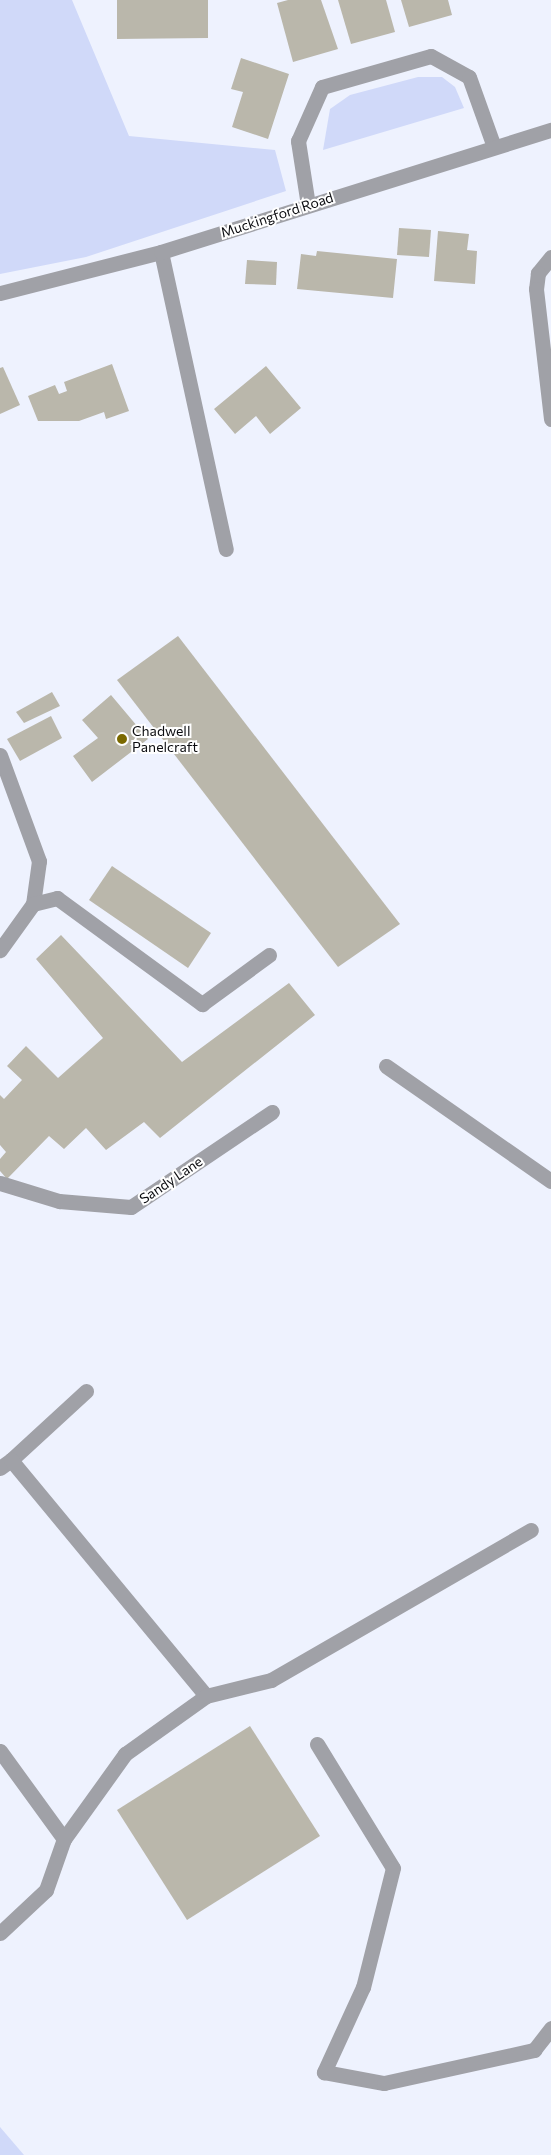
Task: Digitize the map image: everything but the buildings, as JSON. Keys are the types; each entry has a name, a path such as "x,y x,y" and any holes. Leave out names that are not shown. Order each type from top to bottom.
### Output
{"street":[{"path":"308,205 298,141 322,87 431,56 469,77 494,147"},
{"name":"Muckingford Road","path":"0,293 161,252 551,130"},
{"path":"161,252 226,549"},
{"path":"551,257 538,273 536,289 551,419"},
{"path":"0,755 39,861 33,904 0,950"},
{"path":"33,904 56,898 202,1004 269,955"},
{"path":"386,1066 551,1181"},
{"name":"Sandy Lane","path":"0,1183 59,1201 131,1207 272,1112"},
{"path":"86,1391 6,1464 206,1696"},
{"path":"0,1933 46,1890 64,1839 124,1754 206,1696 271,1680 530,1530"},
{"path":"317,1744 393,1868 363,1987 324,2072 384,2083 534,2050 551,2028"},
{"path":"0,1751 64,1839"}],"shaded area":[{"path":"0,0 72,0 129,136 275,150 286,191 86,257 0,274"},
{"path":"418,77 442,77 455,87 464,108 323,150 330,109 350,95"},
{"path":"0,2127 24,2155 0,2155"}],"place":[{"name":"Chadwell Panelcraft","path":"122,739"}]}
